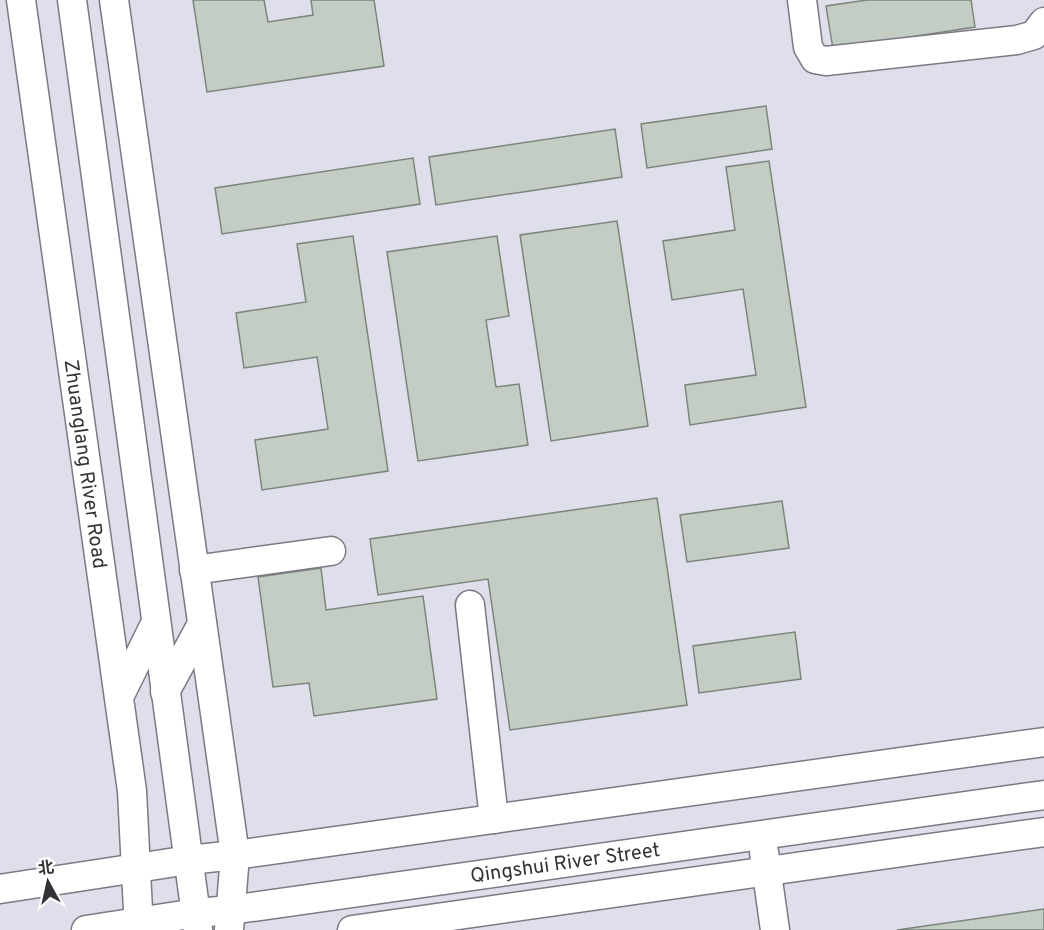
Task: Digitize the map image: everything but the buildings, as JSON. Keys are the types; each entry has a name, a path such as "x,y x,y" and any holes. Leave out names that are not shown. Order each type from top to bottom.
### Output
{"street":[{"name":"Zhuanglang River Road","path":"21,0 132,790 139,926"},
{"path":"72,0 117,316 197,921"},
{"path":"114,0 235,855 230,920"},
{"path":"802,0 808,47 815,59 826,61 1017,40 1035,35 1044,22"},
{"path":"117,316 170,400"},
{"path":"194,570 332,551"},
{"path":"470,605 494,819"},
{"path":"119,697 156,622"},
{"path":"165,692 202,624"},
{"path":"0,889 189,860 1044,741"},
{"name":"Qingshui River Street","path":"86,930 230,920 762,835 1044,795"},
{"path":"352,930 1044,832"},
{"path":"762,835 775,930"}]}
